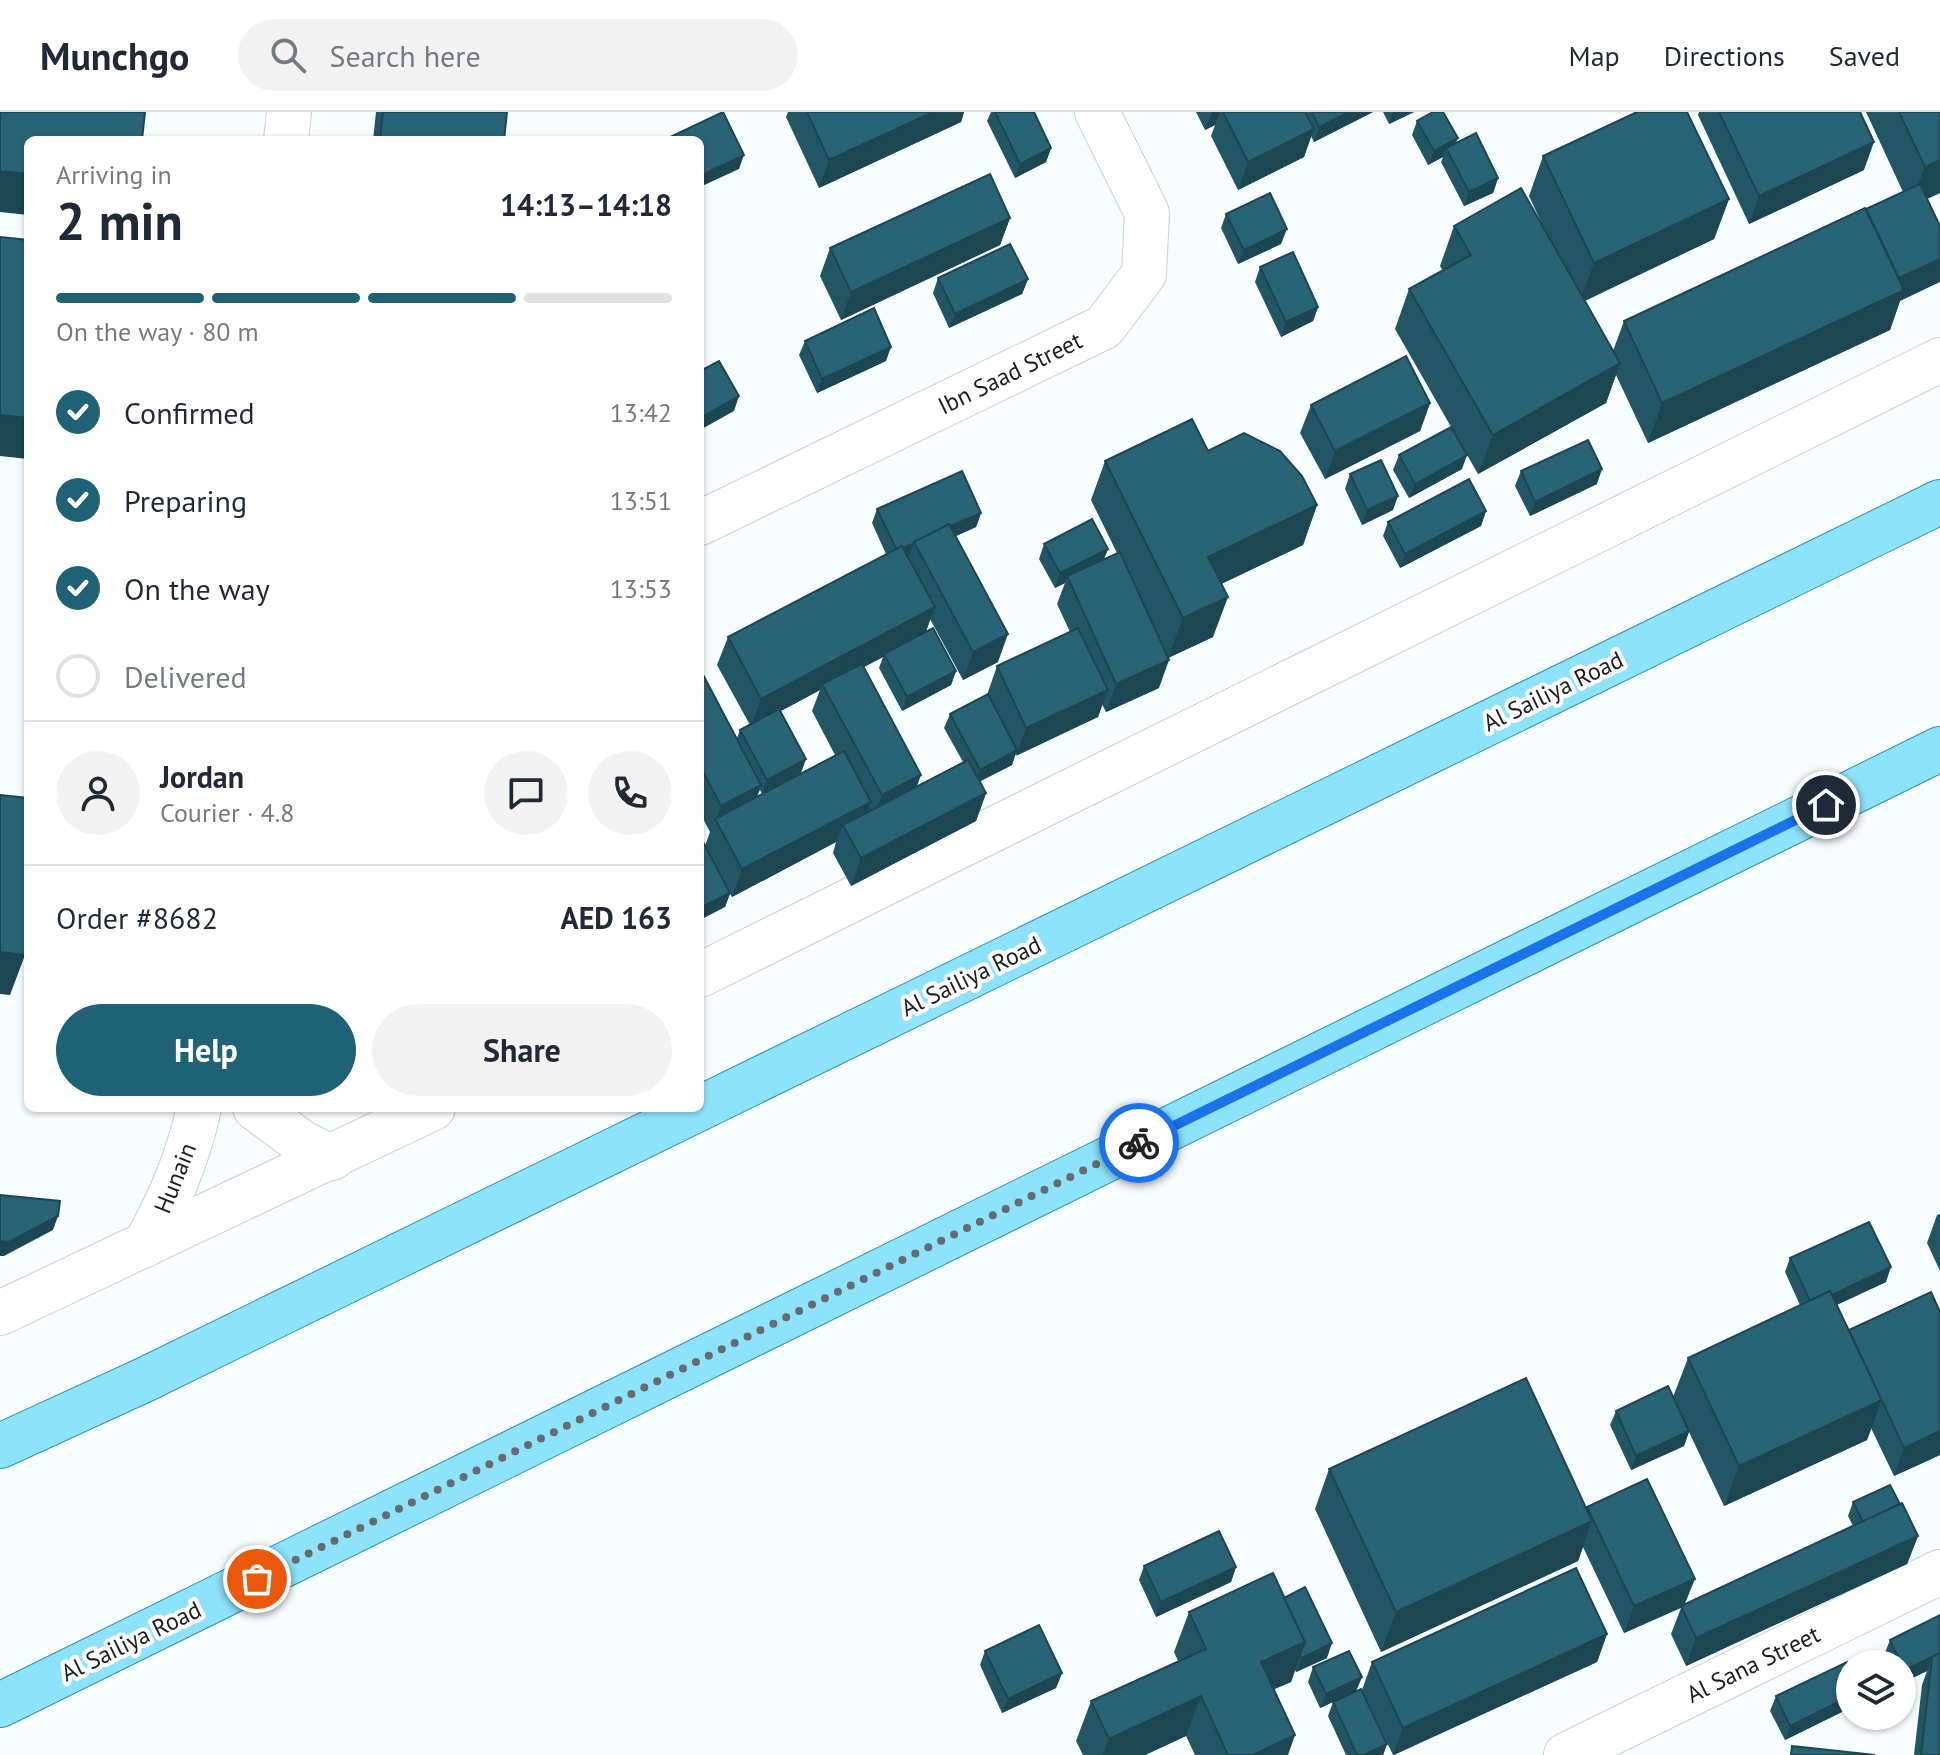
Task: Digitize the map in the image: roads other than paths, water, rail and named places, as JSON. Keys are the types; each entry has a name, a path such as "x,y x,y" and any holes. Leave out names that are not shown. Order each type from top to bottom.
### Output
{"main road":[{"name":"Al Sailiya Road","path":"704,1106 1940,502"},
{"name":"Al Sailiya Road","path":"0,1705 1940,749"},
{"name":"Al Sailiya Road","path":"0,1446 202,1352 693,1112"}],"street":[{"path":"286,136 289,112"},
{"name":"Ibn Saad Street","path":"704,521 1104,327 1144,274 1147,213 1097,112"},
{"path":"704,973 1940,360"},
{"name":"Hunain","path":"145,1245 171,1199 189,1151 198,1112"},
{"path":"260,1112 301,1142 332,1158"},
{"path":"0,1313 425,1112"},
{"name":"Al Sana Street","path":"1566,1755 1940,1572"}]}
